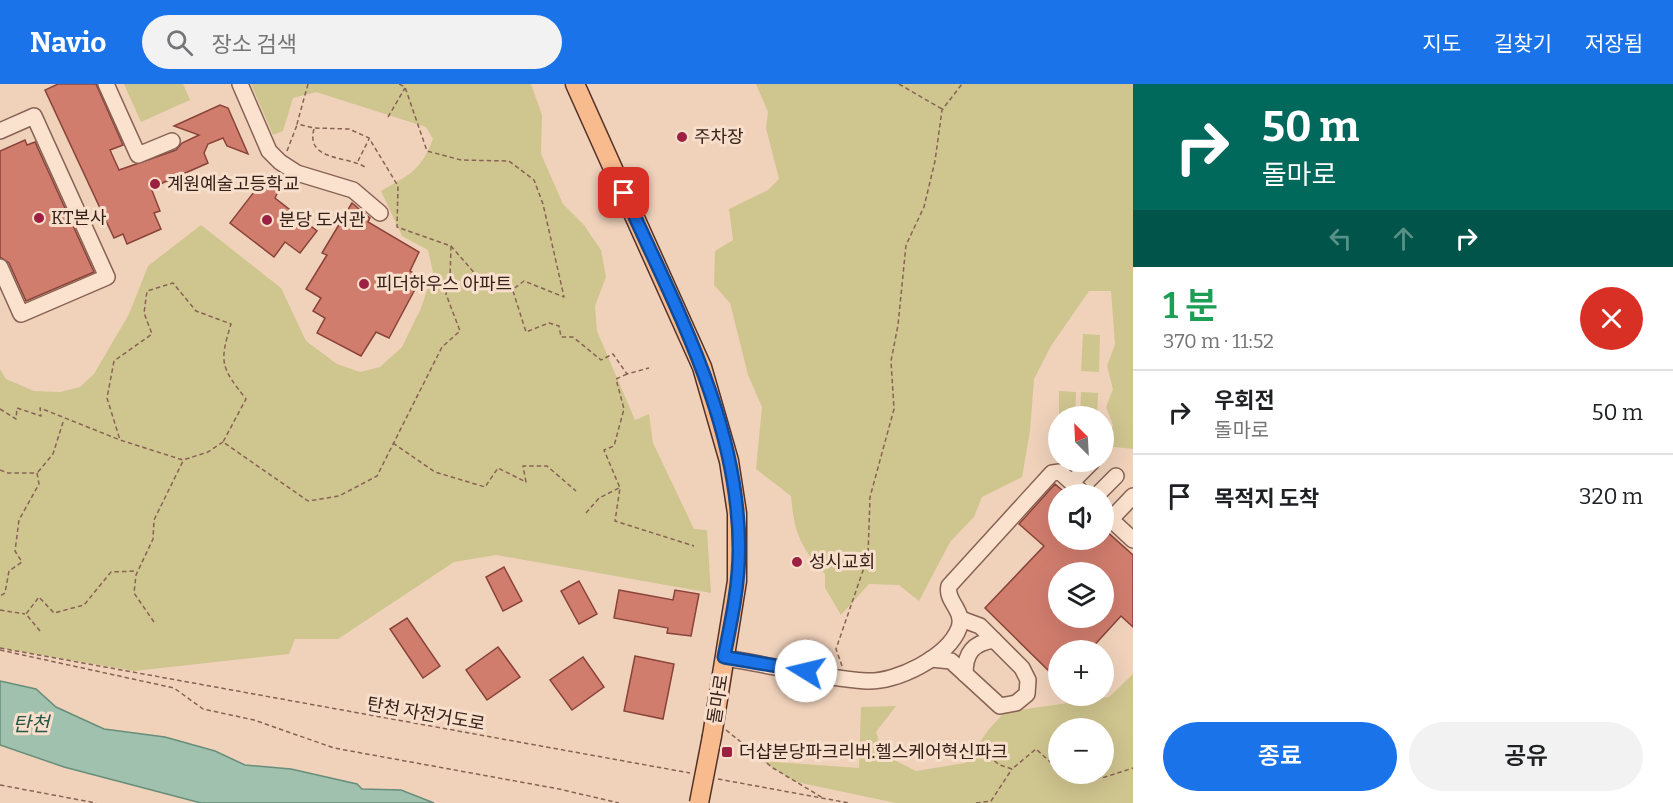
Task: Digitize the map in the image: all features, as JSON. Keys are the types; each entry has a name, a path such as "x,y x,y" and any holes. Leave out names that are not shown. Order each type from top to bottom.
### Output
{"main road":[{"name":"돌마로","path":"575,84 702,367 718,416 734,487 739,549 737,581 699,803"}],"street":[{"path":"106,84 138,155 172,141"},
{"path":"240,84 269,151 297,173 316,176 353,190 380,213"},
{"path":"0,131 34,116 107,276 21,314 0,267"},
{"path":"724,657 867,681 891,677 931,659 954,636 961,619 959,610 948,590 949,586 1052,473 1060,472 1072,483 1082,472"},
{"path":"1108,484 1116,476"},
{"path":"1114,511 1133,496"},
{"path":"1114,522 1133,540"},
{"path":"931,659 951,662 1000,706 1008,706 1022,700 1028,687 1025,673 975,622 961,619"},
{"path":"965,674 969,652 978,644 994,640"}],"path":[{"path":"285,155 297,124 308,84"},
{"path":"297,124 314,128 349,129 369,138 398,186 397,227 451,246 484,284 512,290 524,281 564,297 543,204 534,180 509,161 461,160 427,151 405,87 399,84"},
{"path":"899,84 942,110"},
{"path":"846,678 836,649 868,556 870,497 894,409 891,361 898,325 906,244 924,207 935,161 942,110 962,84"},
{"path":"388,117 405,87"},
{"path":"314,128 312,141 318,150 331,157 357,162 365,167"},
{"path":"357,162 369,138"},
{"path":"223,442 308,501 339,496 377,476 442,347 460,331 446,294 450,279 451,246"},
{"path":"0,410 16,419 18,408 41,416 40,408 120,440 183,460 208,452 223,442 246,399 229,377 221,354 231,324 196,311 173,283 147,291 144,313 152,334 114,361 107,398 120,440"},
{"path":"512,290 525,332 549,323 559,326 561,337 573,337 601,360 613,354 627,374"},
{"path":"649,368 616,379 624,409 614,446 604,450 620,488 615,521 694,546"},
{"path":"0,470 8,473 37,473 53,454 64,418"},
{"path":"393,443 435,472 485,487 498,468 526,482 523,466 548,466 576,491"},
{"path":"153,622 134,593 138,571 153,539 154,520 183,460"},
{"path":"0,596 4,593 9,570 22,562 15,551 19,520 39,484 37,473"},
{"path":"586,513 599,498 620,488"},
{"path":"26,614 39,597 54,613 84,605 111,572 138,571"},
{"path":"0,610 26,614 40,631"},
{"path":"0,649 174,688 203,709 255,720 334,748 559,789 619,803"},
{"name":"탄천 자전거도로","path":"0,649 699,775"},
{"path":"713,728 773,768 826,799"},
{"path":"976,748 1000,765 1012,769"},
{"path":"976,803 991,801 1012,769 1036,748 1048,759"},
{"path":"1114,774 1133,768"},
{"path":"711,777 849,803"},
{"path":"0,785 96,803"}],"shaded area":[{"path":"124,84 183,84 190,100 141,122"},
{"path":"251,84 531,84 542,115 541,154 563,204 584,225 601,250 606,277 595,306 597,331 635,420 649,414 653,443 694,529 707,530 711,593 496,555 454,562 338,639 295,639 289,654 134,671 0,648 0,369 6,379 34,391 60,392 80,387 94,374 129,314 148,266 201,225 281,288 306,341 337,364 360,372 380,367 402,347 421,308 433,272 428,250 402,236 381,191 407,176 423,159 433,139 426,127 316,92 293,98 283,131 273,135"},
{"path":"756,84 1133,84 1133,449 1114,447 1114,406 1106,406 1113,389 1107,366 1115,344 1111,291 1089,291 1051,346 1034,379 1030,431 1022,477 982,497 974,517 950,542 919,601 899,585 869,584 841,615 825,588 825,574 804,547 796,529 791,496 756,469 762,407 748,375 730,303 714,285 715,251 733,240 729,209 768,190 779,179 766,128 768,112"},
{"path":"1083,334 1100,335 1099,372 1081,371"},
{"path":"1059,391 1076,392 1075,406 1059,406"},
{"path":"1081,392 1098,393 1097,406 1080,406"},
{"path":"1133,674 1133,803 896,803 796,782 762,761 859,768 861,707 896,706 876,732 884,755 916,771 965,763 989,729 1005,712 1048,706 1114,706 1114,692"}],"water":[{"name":"탄천","path":"0,681 36,689 56,707 104,729 165,737 215,751 245,765 291,769 357,784 362,789 401,790 434,803 201,803 64,767 0,745"}],"building":[{"path":"58,84 96,84 123,145 110,150 119,170 176,150 182,143 199,135 174,126 220,105 228,108 248,154 227,146 223,138 208,144 204,153 208,163 151,188 160,211 154,213 161,229 127,244 123,234 114,238 45,90"},
{"name":"KT본사","path":"25,140 27,145 35,142 94,272 26,301 9,263 0,257 0,151"},
{"path":"264,179 279,190 275,198 317,231 300,253 285,242 274,257 230,223"},
{"name":"피더하우스 아파트","path":"352,203 370,218 368,222 419,252 410,271 421,278 389,338 376,332 361,356 317,333 325,318 313,311 321,298 306,289 327,255 322,253"},
{"path":"1048,492 1048,550 1114,550 1114,538 1133,555 1133,627 1121,616 1114,624 1114,562 1048,562 1048,628 1110,628 1099,640 1048,640 1048,670 985,608 1044,546 1019,524"},
{"path":"504,567 522,601 503,611 486,577"},
{"path":"579,581 597,614 579,624 561,591"},
{"path":"619,590 673,600 675,590 699,594 691,636 667,633 668,628 614,618"},
{"path":"407,618 440,666 423,678 390,629"},
{"path":"498,647 520,677 487,700 466,670"},
{"path":"635,656 674,664 663,719 624,711"},
{"path":"583,657 604,687 572,710 550,680"}],"place":[{"name":"주차장","path":"682,137"},
{"name":"계원예술고등학교","path":"155,184"},
{"name":"KT본사","path":"39,218"},
{"name":"분당 도서관","path":"267,220"},
{"name":"피더하우스 아파트","path":"364,284"},
{"name":"성시교회","path":"797,562"},
{"name":"더샵분당파크리버.헬스케어혁신파크","path":"727,752"}],"route":[{"path":"624,193 702,367 711,391 729,461 737,513 739,549 737,581 724,657 806,671"}]}
